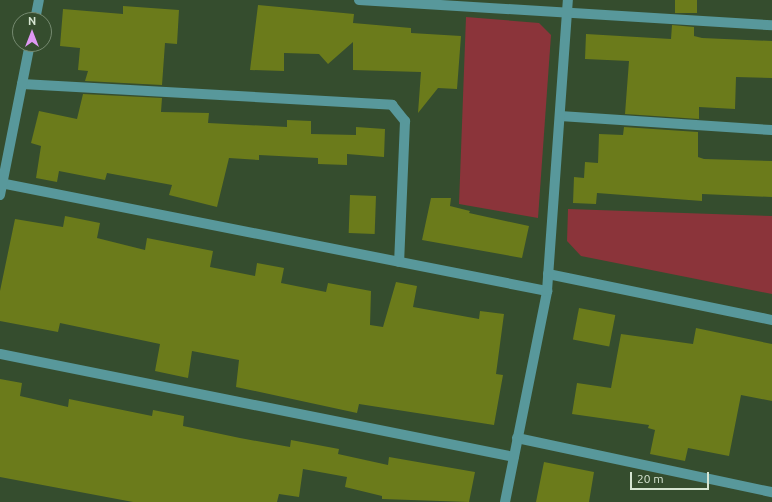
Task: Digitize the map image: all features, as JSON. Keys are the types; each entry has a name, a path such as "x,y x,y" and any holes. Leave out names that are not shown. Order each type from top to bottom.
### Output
{"street":[{"path":"37,12 39,0"},
{"path":"359,0 772,24"},
{"path":"505,502 547,290 568,0"},
{"path":"0,195 1,183 28,52"},
{"path":"22,84 392,105 405,121 399,262"},
{"path":"560,116 772,130"},
{"path":"1,183 547,290"},
{"path":"548,274 772,320"},
{"path":"0,354 514,457"},
{"path":"517,438 772,492"}],"shaded area":[{"path":"466,17 539,23 551,35 538,218 459,204"},
{"path":"568,209 772,216 772,294 581,256 567,241"}],"building":[{"path":"675,0 697,0 697,13 675,13"},
{"path":"258,5 354,14 353,23 411,28 411,33 461,36 457,89 438,88 418,113 421,72 353,70 353,42 328,64 319,54 284,53 284,71 250,70"},
{"path":"123,6 179,10 177,44 165,43 162,85 85,81 88,71 78,70 80,48 60,46 63,9 123,14"},
{"path":"672,25 694,27 694,36 702,38 772,41 772,78 736,77 735,109 699,107 699,119 625,114 629,61 585,59 586,34 671,39"},
{"path":"83,94 162,98 161,112 209,113 208,123 287,127 287,120 311,121 311,134 356,135 356,127 385,129 384,157 347,154 347,165 318,164 318,158 259,155 259,160 229,158 217,207 169,195 172,185 107,173 105,180 59,171 57,182 36,178 41,146 31,143 39,111 77,119"},
{"path":"624,127 698,132 698,157 704,159 772,161 772,197 702,194 702,201 597,193 596,204 573,203 574,177 584,178 585,162 598,163 599,134 623,135"},
{"path":"350,195 376,196 375,234 349,233"},
{"path":"431,198 451,198 450,206 470,211 469,213 529,226 522,258 422,240"},
{"path":"65,216 100,223 97,238 145,250 147,238 213,251 210,267 255,276 257,263 284,268 281,283 326,292 328,283 371,291 370,325 383,327 396,282 417,286 413,307 479,319 480,311 504,314 496,374 503,375 494,425 359,404 357,413 236,387 239,360 192,351 188,378 155,371 160,344 60,323 58,332 0,321 0,291 15,219 63,227"},
{"path":"579,308 615,315 609,346 573,339"},
{"path":"696,328 772,344 772,401 741,395 729,456 688,448 685,461 650,454 655,430 648,428 649,425 572,414 577,383 611,388 621,334 693,344"},
{"path":"0,379 22,383 20,396 68,407 69,399 152,416 153,410 184,416 183,426 240,438 290,447 291,440 339,449 338,454 388,465 389,457 475,472 469,502 382,499 382,496 345,487 347,477 303,469 299,497 279,494 277,502 133,502 0,477"},
{"path":"544,462 594,472 589,502 536,502"}]}
